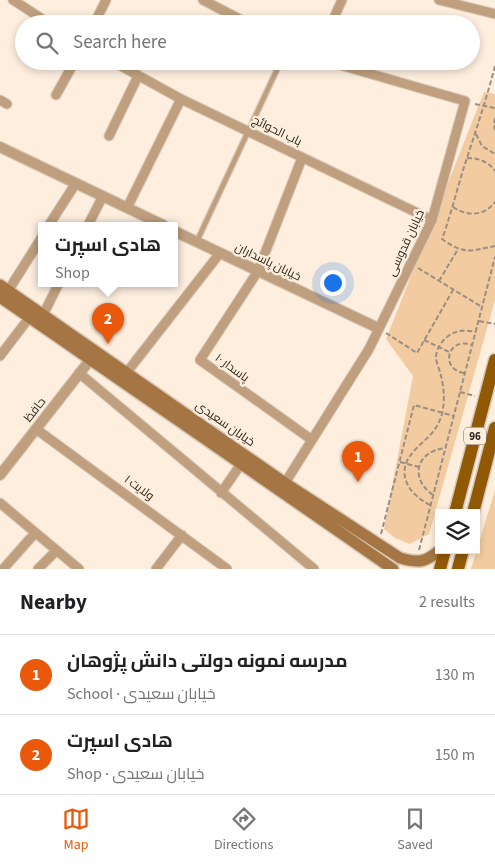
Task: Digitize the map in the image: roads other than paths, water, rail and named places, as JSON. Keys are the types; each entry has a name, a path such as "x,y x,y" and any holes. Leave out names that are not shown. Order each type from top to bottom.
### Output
{"main road":[{"name":"خیابان سعیدی","path":"3,291 43,315 127,372 393,569"},
{"name":"خیابان سعیدی","path":"3,291 29,318 242,464 400,558 416,562 431,558 436,554"},
{"name":"96","path":"456,509 495,360"},
{"name":"96","path":"474,509 495,428"},
{"path":"440,569 444,554"},
{"path":"458,569 462,554"}],"street":[{"path":"13,0 36,15"},
{"path":"98,15 106,0"},
{"path":"203,0 221,4 236,15"},
{"path":"335,15 342,0"},
{"path":"439,0 495,14"},
{"path":"56,95 70,70"},
{"name":"باب الحوائج","path":"128,70 181,99 432,220"},
{"name":"خیابان قدوسی","path":"283,487 369,349 432,220 465,101 357,70"},
{"path":"109,136 138,76"},
{"path":"127,208 181,99"},
{"path":"0,147 155,222"},
{"path":"258,271 302,158"},
{"path":"51,222 76,183"},
{"path":"90,222 103,196"},
{"name":"خیابان پاسداران","path":"178,233 378,328"},
{"path":"3,291 38,243"},
{"path":"127,372 220,252"},
{"name":"پاسدار ۱۰","path":"258,271 200,360 312,440"},
{"path":"43,315 57,287"},
{"path":"0,356 29,318"},
{"name":"حافظ","path":"0,474 90,360"},
{"path":"79,373 314,569"},
{"name":"ولایت ۱","path":"36,429 227,569"},
{"path":"221,493 242,464"},
{"path":"0,503 79,569"},
{"path":"4,568 35,533"},
{"path":"156,569 182,535"},
{"path":"38,569 56,550"}],"lane":[{"path":"197,242 277,70"}],"place":[{"name":"هادی اسپرت","path":"108,344"},
{"name":"مدرسه نمونه دولتی دانش پژوهان","path":"358,482"}]}
